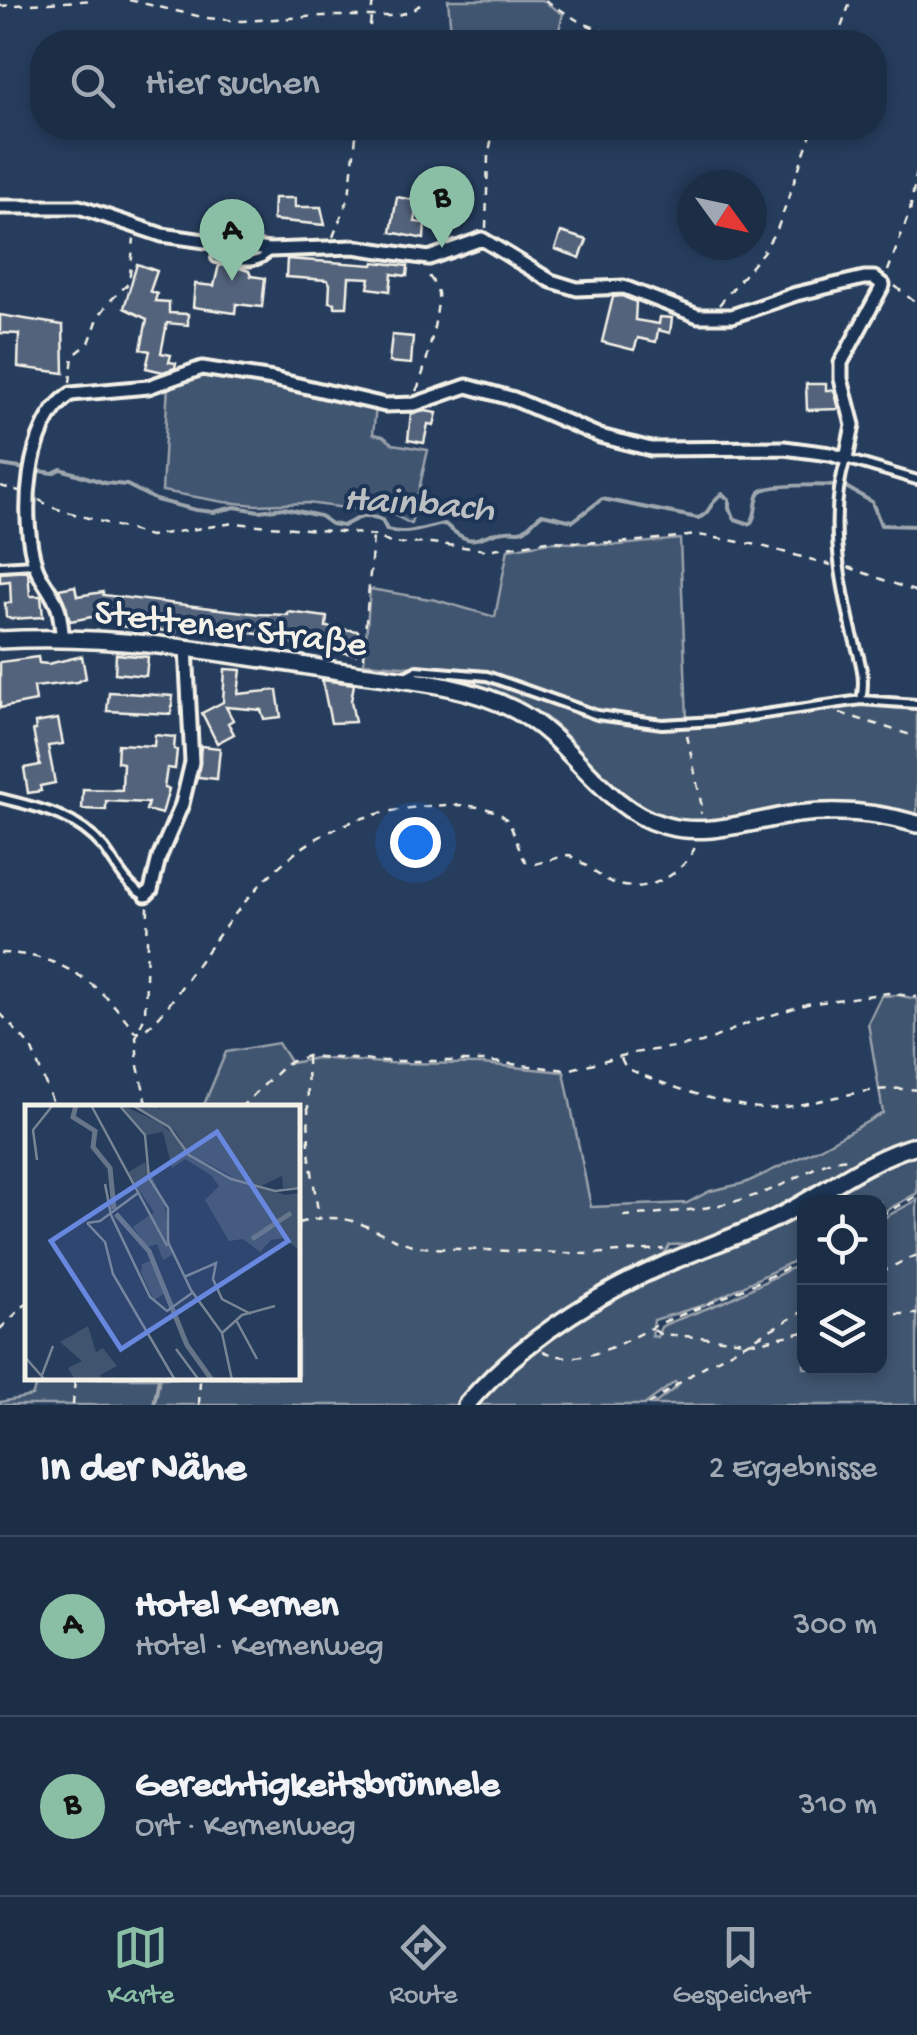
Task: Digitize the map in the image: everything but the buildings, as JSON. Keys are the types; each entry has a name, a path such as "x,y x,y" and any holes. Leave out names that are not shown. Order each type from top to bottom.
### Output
{"main road":[{"name":"Stettener Straße","path":"0,640 62,638 186,648 403,678 460,690 504,704 547,730 633,812 665,826 697,830 834,812 874,814 917,824"},
{"path":"466,1405 532,1342 601,1296 688,1254 768,1222 860,1167 917,1145"}],"street":[{"path":"0,207 79,207 182,239 269,250 361,247 436,257 471,240 484,239 529,270 559,284 582,289 624,287 693,316 732,316 796,294 864,278 874,278 883,284 842,363 841,379 853,425 846,459 784,448 656,449 630,444 474,387 458,387 415,404 398,406 208,368 191,370 148,387 70,394 50,418 26,494 35,564 58,609 62,638"},
{"path":"146,896 182,804 190,770 193,737 186,648"}],"lane":[{"path":"216,258 254,262 269,250"},
{"path":"861,700 864,677 838,566 837,518 846,459 917,480"},
{"path":"0,566 35,564"},
{"path":"403,678 417,670 484,676 605,716 656,723 686,723 861,700 917,704"},
{"path":"0,798 51,811 76,823 102,847 133,888 146,896"}],"path":[{"path":"0,6 95,0"},
{"path":"129,0 224,20 399,16 426,0"},
{"path":"369,30 373,0"},
{"path":"545,0 600,30"},
{"path":"841,30 852,0"},
{"path":"329,247 349,199 356,140"},
{"path":"484,239 492,140"},
{"path":"708,317 774,236 809,140"},
{"path":"917,170 910,211 883,284 900,288 917,304"},
{"path":"70,394 71,361 89,342 99,316 111,300 129,284 136,227"},
{"path":"398,406 424,378 437,309 436,288 417,257"},
{"path":"0,486 57,509 150,536 231,523 373,535 392,544 430,543 486,550 548,540 620,543 698,535 868,572 917,592"},
{"path":"362,674 373,535"},
{"path":"819,707 917,737"},
{"path":"138,1033 161,1013 222,931 276,870 314,838 352,819 426,806 485,809 506,819 526,862 535,864 568,855 611,882 655,884 679,868 693,852 703,812 686,723"},
{"path":"146,896 145,1015 138,1033 138,1066 147,1105"},
{"path":"0,953 34,956 70,970 109,997 138,1033"},
{"path":"243,1105 288,1063 307,1056 484,1061 558,1070 702,1043 758,1019 808,1004 888,992 917,997"},
{"path":"0,1013 30,1047 54,1105"},
{"path":"307,1056 309,1152 319,1218"},
{"path":"621,1056 626,1068 648,1078 718,1100 774,1108 877,1088 917,1090"},
{"path":"624,1216 720,1206 767,1192 847,1157 860,1167"},
{"path":"887,1212 917,1196"},
{"path":"300,1223 319,1218 352,1220 420,1247 590,1254 660,1248 688,1254"},
{"path":"887,1269 917,1255"},
{"path":"532,1342 549,1354 577,1357 610,1348 720,1302 797,1264"},
{"path":"0,1329 25,1305"},
{"path":"887,1314 917,1314"},
{"path":"648,1405 689,1376 797,1315"},
{"path":"652,1329 660,1334 746,1342 797,1334"},
{"path":"73,1405 75,1380"},
{"path":"198,1405 200,1380"}],"shaded area":[{"path":"448,0 542,0 563,14 559,30 451,30"},
{"path":"196,372 254,379 376,407 373,434 393,444 428,450 411,524 392,514 307,503 224,502 162,491 168,384"},
{"path":"680,539 687,720 599,712 488,673 364,663 370,589 436,600 495,617 508,549 551,542 619,545"},
{"path":"423,675 481,679 594,715 652,726 705,726 864,705 917,706 917,815 866,805 815,804 710,821 667,819 632,802 560,729 531,708 486,691"},
{"path":"881,996 917,999 917,1138 855,1165 734,1231 702,1241 669,1245 663,1257 605,1286 526,1339 457,1405 0,1405 32,1396 38,1380 300,1380 300,1105 204,1105 226,1052 278,1043 291,1063 316,1058 483,1064 564,1072 591,1207 687,1203 710,1191 745,1183 883,1113 868,1023"},
{"path":"917,1154 917,1193 887,1210 887,1195 830,1195 867,1173"},
{"path":"917,1200 917,1405 653,1405 678,1386 675,1382 644,1405 477,1405 536,1350 602,1305 797,1215 797,1259 704,1305 654,1320 652,1336 657,1337 666,1324 726,1301 797,1266 797,1375 887,1375 887,1216"}],"waterway":[{"name":"Hainbach","path":"0,465 53,473 61,469 105,483 127,485 156,500 196,510 284,508 343,526 370,517 382,520 387,530 402,532 445,524 470,539 522,531 542,514 573,521 602,499 698,518 722,494 729,499 735,519 750,524 764,489 835,486"},
{"name":"Hainbach","path":"846,487 872,502 881,525 917,526"},
{"path":"154,1405 159,1380"}],"place":[{"name":"Gerechtigkeitsbrünnele","path":"442,248"},
{"name":"Hotel Kernen","path":"232,281"}]}
